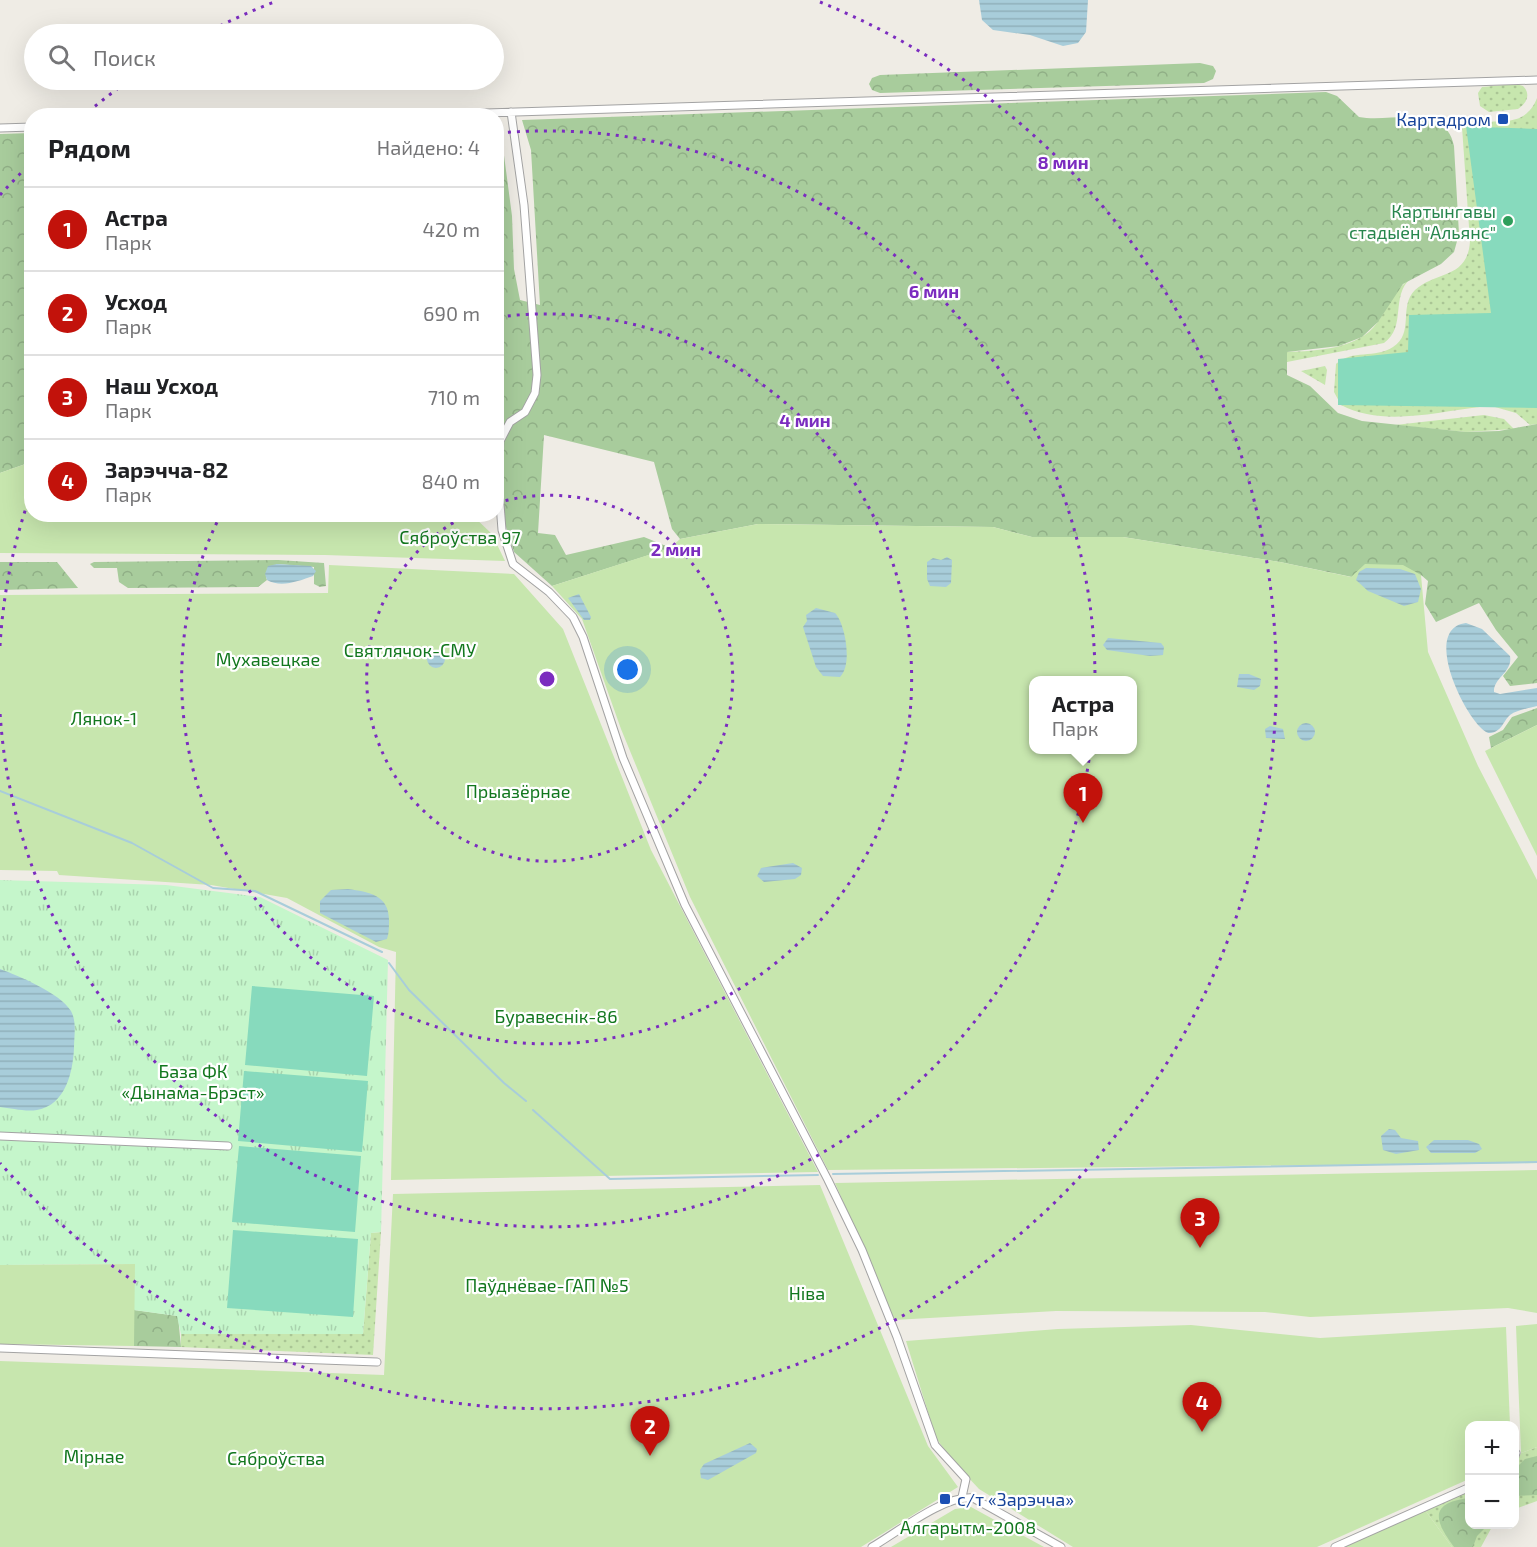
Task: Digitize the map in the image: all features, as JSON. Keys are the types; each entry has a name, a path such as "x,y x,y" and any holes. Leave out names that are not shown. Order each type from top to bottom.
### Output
{"street":[{"path":"504,112 1537,80"},
{"path":"504,433 510,422 525,411 535,393 537,375 524,205 511,112"},
{"path":"0,128 24,127"},
{"path":"501,522 513,564 549,592 573,617 583,637 623,758 685,905 862,1250 897,1337 935,1445 966,1479 962,1497"},
{"path":"0,1136 228,1146"},
{"path":"0,1348 377,1362"},
{"path":"1335,1547 1465,1489"},
{"path":"872,1547 924,1515 962,1497 973,1498 1061,1547"}],"green space":[{"path":"1200,63 1213,66 1216,71 1213,79 1204,83 880,93 872,90 869,84 872,78 880,75"},
{"path":"1516,84 1523,86 1527,92 1526,101 1518,109 1489,112 1480,106 1478,93 1482,87"},
{"path":"1326,92 1337,96 1359,117 1415,117 1440,124 1449,132 1454,146 1459,234 1454,252 1441,264 1403,284 1378,322 1362,337 1339,346 1287,352 1287,375 1310,386 1338,413 1362,421 1466,432 1499,431 1537,424 1537,683 1510,686 1503,676 1518,657 1496,630 1479,603 1436,622 1425,604 1428,581 1421,575 1352,577 1280,562 1123,537 1032,537 993,527 758,524 680,539 672,529 654,462 544,435 538,533 555,535 566,555 644,537 671,548 552,586 514,552 504,521 504,155 512,216 514,269 520,300 540,305 531,150 522,120"},
{"name":"Картынгавы стадыён \"Альянс\"","path":"1537,98 1537,135 1496,280 1480,407 1391,417 1357,412 1341,405 1334,392 1336,364 1342,359 1379,353 1393,347 1403,335 1407,304 1415,290 1423,284 1450,273 1464,262 1468,253 1470,241 1462,127 1480,127 1478,122 1519,118 1526,114"},
{"name":"Картынгавы стадыён \"Альянс\"","path":"1478,122 1480,127 1537,129 1537,408 1338,405 1338,359 1408,352 1409,315 1491,313 1466,126"},
{"path":"24,133 24,464 0,473 0,134"},
{"path":"1411,278 1401,294 1395,329 1384,343 1287,362 1287,352 1336,347 1369,332 1396,293"},
{"path":"1325,366 1327,370 1325,385 1301,371"},
{"path":"1495,407 1537,407 1537,424 1530,425 1516,413"},
{"path":"1484,415 1504,419 1514,429 1466,432 1395,425"},
{"name":"Сяброўства 97","path":"24,464 24,522 479,522 492,534 505,561 325,555 0,553 0,473"},
{"path":"758,524 993,527 1032,537 1123,537 1280,562 1351,577 1365,564 1403,565 1421,575 1428,652 1478,766 1537,880 1537,1163 828,1170 690,897 621,729 582,619 552,586 670,548 680,539"},
{"path":"278,560 324,563 326,586 320,587 314,584 314,567 277,564 266,577 267,580 258,587 128,588 119,582 117,568 94,568 90,564 94,562"},
{"path":"0,562 57,562 78,588 0,590"},
{"path":"329,565 514,574 563,629 651,850 818,1172 391,1180 396,952 379,947 287,898 211,885 59,875 57,871 0,870 0,595 328,593"},
{"path":"1537,708 1537,725 1491,748 1489,737 1503,730 1512,717"},
{"path":"1537,725 1537,856 1485,751"},
{"name":"База ФК «Дынама-Брэст»","path":"0,880 166,885 260,897 388,960 381,1232 371,1233 363,1334 181,1334 177,1316 134,1310 134,1264 0,1265"},
{"path":"252,986 374,996 367,1076 245,1065"},
{"path":"244,1071 368,1081 362,1152 238,1141"},
{"path":"239,1146 361,1156 355,1232 232,1222"},
{"path":"1537,1170 1537,1313 1508,1308 1310,1317 1265,1312 1056,1311 894,1320 835,1183"},
{"path":"820,1185 928,1446 958,1487 861,1547 0,1547 0,1361 384,1375 393,1194"},
{"path":"233,1230 358,1239 353,1317 227,1308"},
{"path":"381,1232 373,1355 181,1347 181,1334 363,1334 371,1233"},
{"path":"135,1264 134,1346 0,1344 0,1265"},
{"path":"134,1310 178,1316 181,1347 134,1346"},
{"path":"1537,1324 1537,1447 1521,1453 1516,1326"},
{"path":"1191,1325 1320,1338 1506,1327 1510,1421 1465,1421 1465,1481 1317,1547 1073,1547 979,1489 953,1461 936,1438 906,1341 1058,1329"},
{"path":"1537,1447 1537,1501 1519,1508 1519,1457 1521,1453"},
{"path":"1537,1456 1537,1495 1519,1496 1519,1465 1525,1459"},
{"path":"1465,1492 1465,1529 1491,1529 1481,1547 1452,1547 1425,1510"},
{"path":"1465,1499 1465,1529 1484,1529 1477,1536 1473,1547 1454,1547 1439,1521 1441,1509 1456,1500"},
{"name":"Алгарытм-2008","path":"971,1507 1044,1547 891,1547 955,1509"},
{"path":"1425,1510 1452,1547 1341,1547"}],"water":[{"path":"979,0 1088,0 1086,32 1078,43 1063,46 1030,35 993,30 982,20"},
{"path":"947,557 952,560 951,583 946,587 930,586 927,579 927,562 933,558 941,560"},
{"path":"277,564 311,566 316,571 313,576 290,583 267,580 265,574 268,566"},
{"path":"1366,568 1400,569 1415,574 1421,589 1418,602 1404,606 1368,591 1356,580 1359,572"},
{"path":"579,594 591,617 590,620 584,620 568,598"},
{"path":"816,608 835,613 842,626 847,654 844,671 840,677 823,676 816,667 803,627 807,621 806,615"},
{"path":"1466,623 1482,629 1510,656 1509,666 1496,683 1494,692 1500,694 1537,688 1537,706 1513,713 1500,728 1490,733 1482,729 1462,700 1453,681 1448,661 1447,643 1452,629"},
{"path":"1108,638 1161,643 1164,647 1163,655 1150,656 1107,650 1103,645"},
{"path":"436,650 442,653 445,659 442,665 436,668 430,665 427,659 430,653"},
{"path":"1239,674 1249,674 1261,679 1260,686 1254,690 1237,687"},
{"path":"1302,723 1310,723 1315,728 1313,739 1302,741 1297,736 1297,728"},
{"path":"1270,726 1283,729 1285,739 1266,738 1265,729"},
{"path":"793,863 802,868 801,875 795,879 764,882 757,876 761,868"},
{"path":"348,889 376,896 386,905 389,920 387,939 376,942 320,913 320,901 331,890"},
{"path":"0,969 49,992 66,1004 73,1015 75,1029 70,1076 61,1094 47,1107 23,1110 0,1107"},
{"path":"1389,1129 1395,1130 1401,1138 1418,1141 1419,1150 1396,1154 1383,1150 1381,1136"},
{"path":"1434,1140 1468,1140 1479,1144 1482,1149 1475,1153 1431,1153 1426,1147"},
{"path":"750,1443 757,1449 756,1453 708,1480 701,1478 700,1470 704,1464"}],"waterway":[{"path":"0,791 132,843 213,888 255,891 382,952"},
{"path":"389,963 409,990 504,1083 526,1101"},
{"path":"533,1110 610,1179 818,1175"},
{"path":"833,1174 1537,1162"}],"place":[{"name":"Картадром","path":"1503,119"},
{"name":"Картынгавы стадыён \"Альянс\"","path":"1508,221"},
{"name":"Астра","path":"1083,823"},
{"name":"Наш Усход","path":"1200,1248"},
{"name":"Зарэчча-82","path":"1202,1432"},
{"name":"Усход","path":"650,1456"},
{"name":"с/т «Зарэчча»","path":"945,1499"}],"park label":[{"name":"Святлячок-СМУ","path":"410,650"},
{"name":"Мухавецкае","path":"268,659"},
{"name":"Лянок-1","path":"104,718"},
{"name":"Прыазёрнае","path":"518,791"},
{"name":"Буравеснік-86","path":"556,1016"},
{"name":"Паўднёвае-ГАП №5","path":"547,1285"},
{"name":"Ніва","path":"807,1293"},
{"name":"Мірнае","path":"94,1456"},
{"name":"Сяброўства","path":"276,1458"}]}
